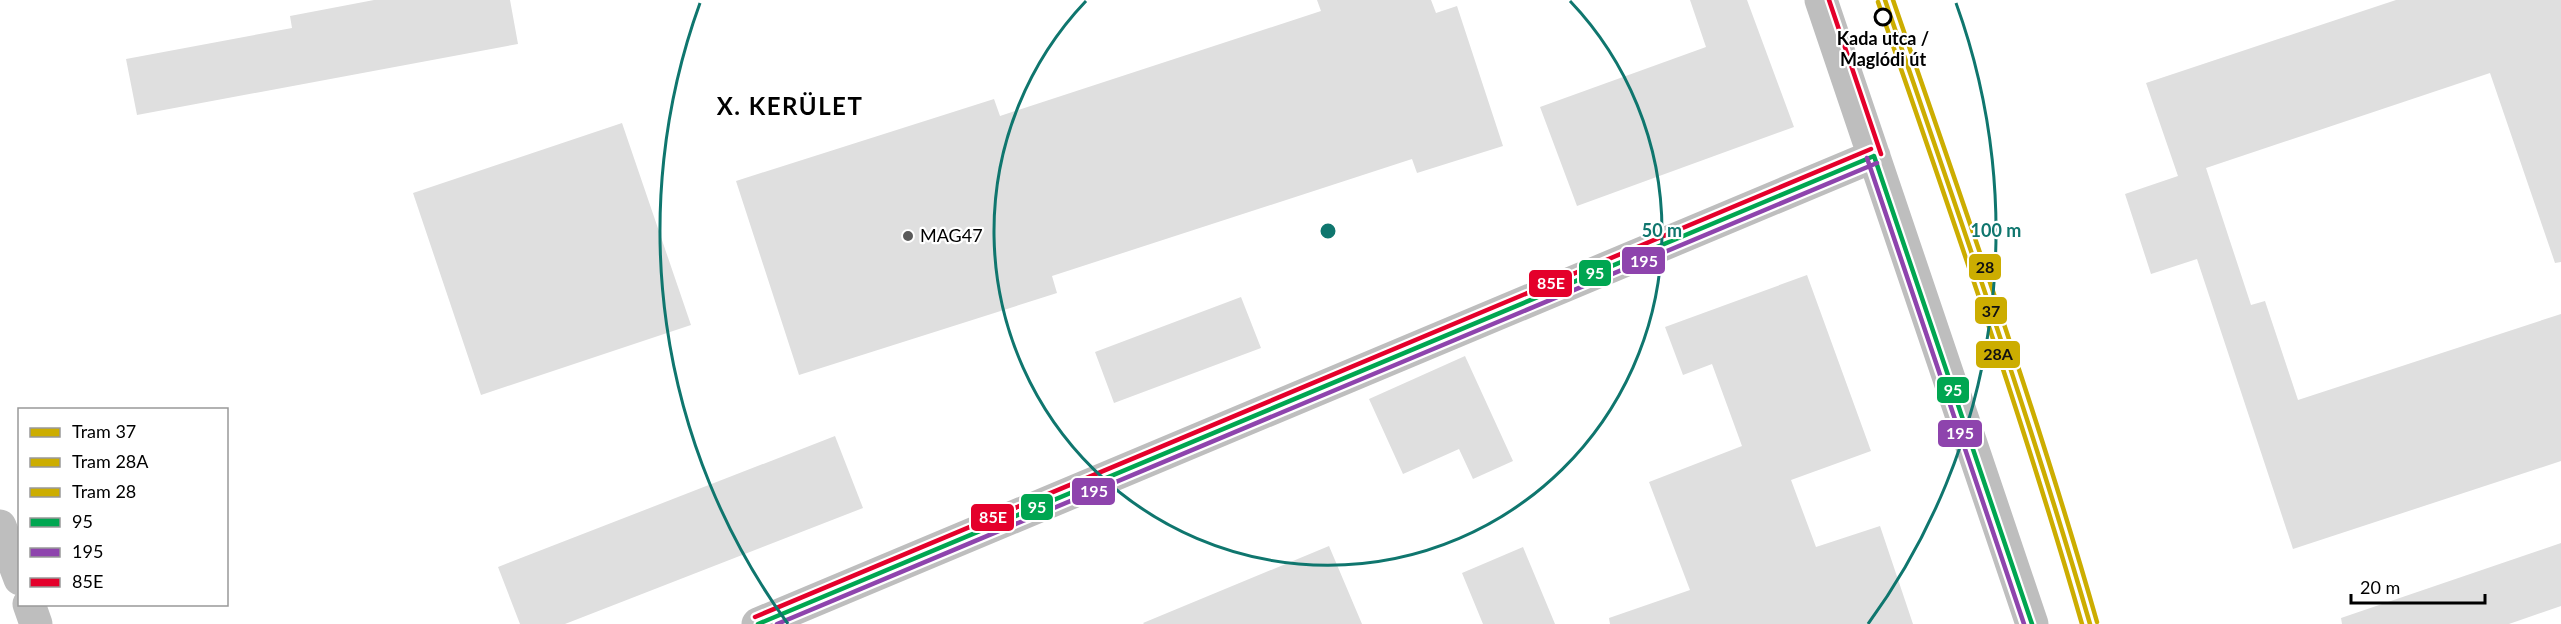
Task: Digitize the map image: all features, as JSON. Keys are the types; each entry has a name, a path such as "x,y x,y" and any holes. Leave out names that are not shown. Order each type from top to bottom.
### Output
{"street":[{"path":"1821,0 2032,624"},
{"path":"758,624 1874,156"},
{"path":"0,526 18,574"},
{"path":"30,606 36,624"}],"building":[{"path":"374,0 510,0 518,44 137,115 126,59 292,28 290,16"},
{"path":"1317,0 1431,0 1436,13 1457,6 1503,146 1417,173 1412,159 1052,276 1057,293 799,375 736,181 994,99 1000,116 1321,11"},
{"path":"1690,0 1747,0 1794,127 1577,206 1540,107 1706,47"},
{"path":"2396,0 2561,0 2561,262 2555,263 2490,73 2206,168 2251,305 2265,301 2298,400 2561,314 2561,461 2293,549 2197,259 2151,274 2125,194 2178,176 2146,83"},
{"path":"622,123 691,325 481,395 413,193"},
{"path":"1807,275 1871,451 1791,480 1816,547 1880,526 1913,624 1610,624 1609,618 1690,590 1649,482 1742,446 1712,364 1683,375 1665,327"},
{"path":"1241,297 1261,348 1114,403 1095,352"},
{"path":"1465,356 1513,461 1473,479 1459,449 1403,474 1369,399"},
{"path":"835,436 863,508 565,624 520,624 498,567"},
{"path":"2561,543 2561,606 2509,624 2342,624 2341,618"},
{"path":"1329,546 1362,624 1143,623"},
{"path":"1523,547 1555,624 1483,624 1462,573"}],"tram line":[{"name":"37","path":"1885,0 2017,389 2090,624"},
{"name":"28","path":"1893,0 2025,387 2097,622"},
{"name":"28A","path":"1878,2 2010,390 2082,624"},
{"path":"2066,541 2098,624"}],"transit line":[{"name":"85E","path":"1829,0 1881,154"},
{"name":"85E","path":"755,617 1871,149"},
{"name":"95","path":"1874,156 2032,624"},
{"name":"95","path":"758,624 1874,156"},
{"name":"195","path":"1867,158 2024,624"},
{"name":"195","path":"777,624 1877,163"}],"place":[{"name":"Kada utca / Maglódi út","path":"1883,17"},
{"name":"MAG47","path":"908,236"}],"district":[{"name":"X. KERÜLET","path":"790,107"}]}
